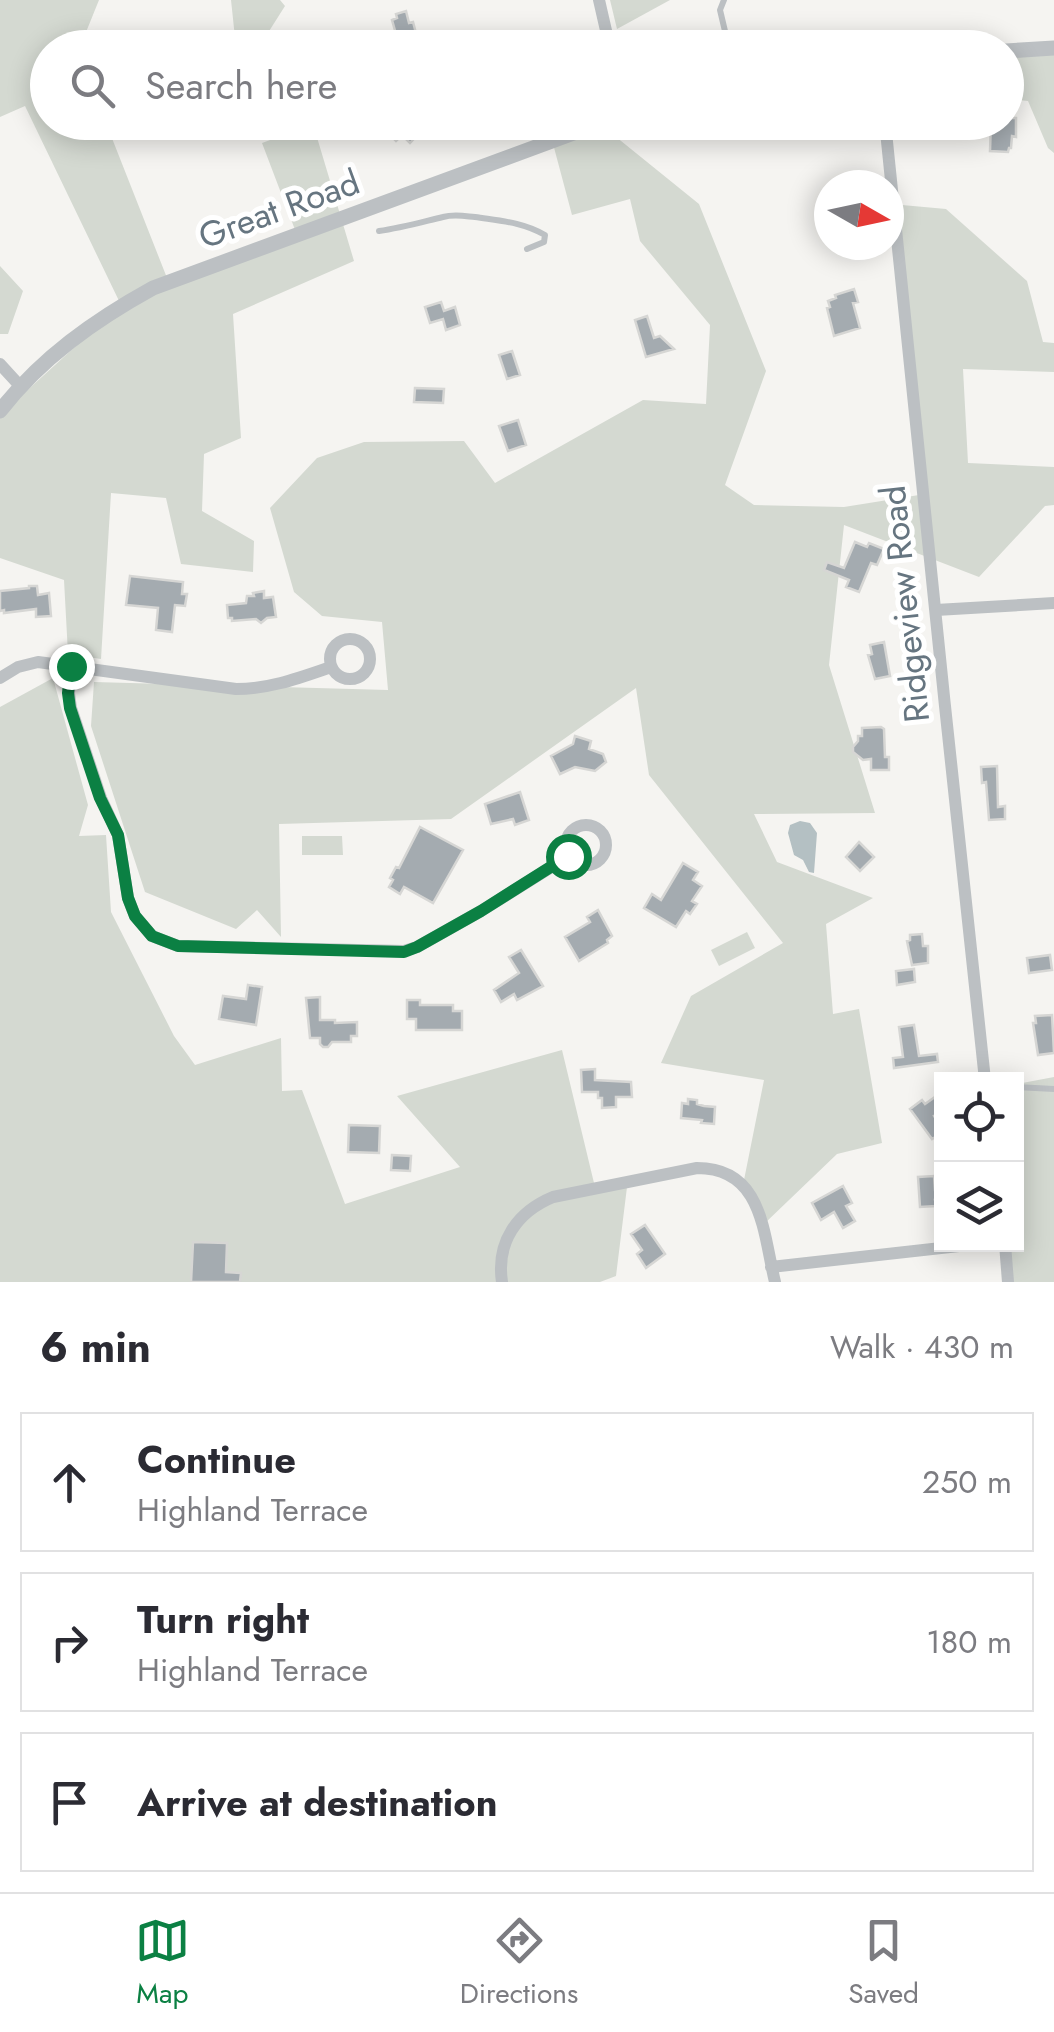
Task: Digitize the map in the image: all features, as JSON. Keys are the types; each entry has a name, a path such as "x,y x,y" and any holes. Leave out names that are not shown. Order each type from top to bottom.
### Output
{"street":[{"path":"599,0 606,30"},
{"path":"1024,50 1054,48"},
{"name":"Great Road","path":"0,411 20,386 66,344 153,288 554,140"},
{"name":"Ridgeview Road","path":"887,140 985,1072"},
{"path":"0,364 20,386"},
{"path":"936,610 1054,603"},
{"path":"0,678 38,662 236,689 275,686 331,668"},
{"path":"71,666 70,708 100,798 118,835 130,905 142,927 164,942 198,947 404,952 481,911 568,856"},
{"path":"502,1282 501,1262 510,1232 538,1203 697,1168 733,1176 750,1192 775,1282"},
{"path":"771,1267 934,1249"},
{"path":"1006,1252 1008,1282"}],"lane":[{"path":"724,0 720,10 725,30"},
{"path":"379,231 443,216 494,218 528,225 546,235 544,242 527,249"},
{"path":"1024,1088 1054,1089"}],"shaded area":[{"path":"0,0 99,0 87,30 30,30 30,116 25,106 0,117"},
{"path":"231,0 280,0 285,6 270,30 234,30"},
{"path":"610,0 670,0 617,29"},
{"path":"1054,42 1054,153 1048,148 1028,101 1024,101 1024,44"},
{"path":"41,140 113,140 169,283 297,235 262,143 318,140 354,261 233,314 241,438 204,454 202,511 254,541 253,572 181,564 166,498 111,493 101,659 68,654 64,580 0,558 0,415 121,305"},
{"path":"552,140 620,140 699,204 766,371 725,485 754,505 844,507 919,495 896,260 904,260 904,205 946,209 1027,281 1043,342 1054,343 1054,372 963,369 968,463 1054,467 1054,505 1045,506 979,577 844,525 829,665 875,813 754,814 777,862 873,898 826,924 833,1014 859,1009 882,1143 837,1154 764,1224 742,1190 764,1080 661,1063 691,996 783,943 649,775 636,688 451,819 279,824 281,937 257,910 236,929 145,892 91,726 94,682 388,690 382,622 322,616 294,592 270,508 317,458 364,442 464,441 495,483 643,400 706,404 710,325 640,241 630,199 572,215"},
{"path":"0,266 23,291 8,334 0,334"},
{"path":"53,678 88,805 79,836 106,835 111,912 174,1036 195,1065 281,1038 282,1091 302,1090 345,1204 460,1167 397,1096 562,1050 594,1183 628,1179 616,1276 600,1282 0,1282 0,707"},
{"path":"810,823 817,833 814,873 794,855 788,833 790,825"},
{"path":"302,836 342,836 343,855 302,855"},
{"path":"747,932 755,948 719,966 711,950"},
{"path":"1054,1077 1054,1282 1003,1282 1001,1252 1024,1252 1024,1083"}],"building":[{"path":"406,11 415,30 395,30 392,20 397,18 396,14"},
{"path":"990,140 1012,140 1008,152 990,151"},
{"path":"854,289 858,302 853,303 860,328 834,336 828,301"},
{"path":"441,302 444,311 455,307 460,325 446,330 443,319 430,323 425,307"},
{"path":"647,316 654,338 660,336 674,349 646,357 635,320"},
{"path":"512,351 520,375 507,379 499,355"},
{"path":"415,388 444,389 443,403 414,402"},
{"path":"518,420 526,445 508,451 499,426"},
{"path":"855,542 884,549 877,565 871,563 859,592 846,587 849,580 824,570 827,562 844,568"},
{"path":"130,576 183,582 185,606 175,605 172,632 156,630 158,608 126,605"},
{"path":"37,586 38,595 49,593 51,616 36,617 36,609 0,611 0,591"},
{"path":"264,591 264,598 273,597 276,617 261,623 256,619 228,618 227,605 246,603 247,596"},
{"path":"884,642 890,676 875,679 868,655 872,654 870,645"},
{"path":"881,727 889,770 871,770 871,759 863,760 853,752 853,747 858,736 862,736 862,728"},
{"path":"575,736 591,741 589,749 603,754 606,762 595,771 575,767 560,774 551,756 573,744"},
{"path":"997,766 998,807 1005,806 1005,819 989,820 981,767"},
{"path":"520,792 529,820 515,825 513,819 491,824 485,804"},
{"path":"420,827 463,850 433,903 404,887 400,894 389,887 393,880 390,878"},
{"path":"859,842 874,857 860,871 846,857"},
{"path":"683,863 698,872 693,880 702,886 692,901 697,904 690,914 686,911 676,927 644,908 652,894 661,900"},
{"path":"598,910 612,936 608,943 579,961 565,937 590,922 587,917"},
{"path":"922,934 923,946 928,946 928,963 912,965 907,941 910,935"},
{"path":"521,950 543,986 517,1000 514,994 501,1002 494,990 519,973 509,957"},
{"path":"1050,955 1052,970 1029,973 1027,958"},
{"path":"914,969 915,982 897,985 896,971"},
{"path":"248,985 262,987 256,1025 219,1019 223,996 246,999"},
{"path":"320,997 320,1020 357,1022 357,1036 351,1036 351,1042 332,1042 323,1047 320,1038 310,1038 306,998"},
{"path":"407,1000 420,1000 420,1005 453,1005 453,1011 462,1011 462,1030 416,1030 416,1019 407,1019"},
{"path":"1052,1015 1054,1053 1038,1055 1035,1016"},
{"path":"914,1025 919,1056 937,1054 938,1062 894,1068 893,1058 903,1057 899,1027"},
{"path":"595,1069 595,1080 631,1082 632,1097 616,1097 616,1107 602,1108 598,1092 582,1092 581,1070"},
{"path":"934,1098 932,1139 910,1109 922,1100 925,1104"},
{"path":"688,1099 715,1107 714,1124 681,1118 682,1103 688,1104"},
{"path":"349,1125 380,1126 379,1153 348,1152"},
{"path":"392,1155 411,1156 410,1171 391,1170"},
{"path":"934,1176 934,1206 920,1207 918,1177"},
{"path":"843,1186 852,1203 846,1206 855,1221 843,1228 834,1212 821,1220 812,1203"},
{"path":"645,1225 665,1254 646,1268 637,1254 642,1250 631,1234"},
{"path":"193,1242 227,1243 226,1272 241,1273 240,1282 191,1282"}],"route":[{"path":"71,666 70,708 100,798 118,835 130,905 142,927 164,942 178,946 404,952 481,911 568,856"}]}
